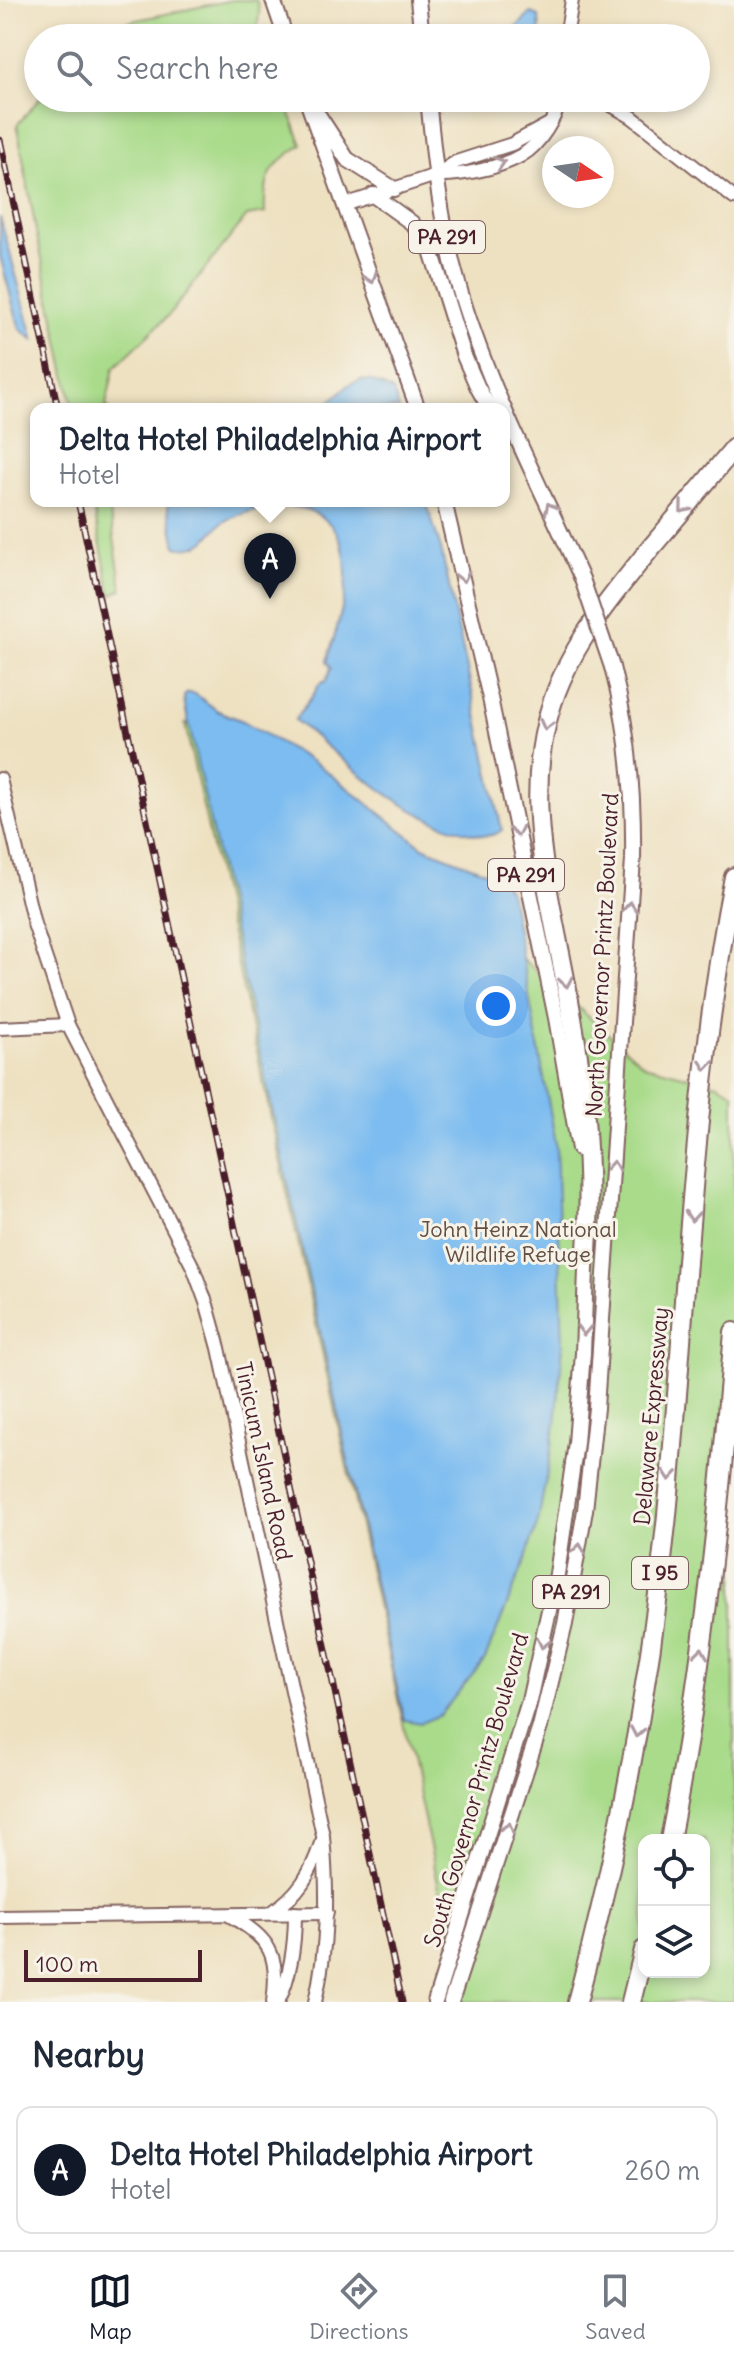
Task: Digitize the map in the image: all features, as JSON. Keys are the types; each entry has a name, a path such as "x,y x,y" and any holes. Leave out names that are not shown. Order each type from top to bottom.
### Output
{"highway":[{"path":"587,1252 590,1191 583,1090 539,834 537,789 542,743 557,690 586,633 619,587 734,448"},
{"name":"Delaware Expressway","path":"577,2002 623,1807 652,1640 667,1512 710,1020 734,877"},
{"name":"I 95","path":"671,1834 709,1600 734,1332"},
{"path":"631,2002 638,1974"}],"main road":[{"path":"273,0 281,24"},
{"path":"418,0 421,24"},
{"path":"313,112 416,403"},
{"path":"316,112 347,159 394,189"},
{"name":"North Governor Printz Boulevard","path":"429,112 436,175 451,259 502,403"},
{"path":"373,195 412,223 430,247 464,356 487,403"},
{"name":"North Governor Printz Boulevard","path":"510,421 582,579 612,667 628,739 633,837 606,1272"},
{"path":"510,438 530,467"},
{"name":"South Governor Printz Boulevard","path":"435,2002 529,1701 557,1574 576,1443 587,1252 579,1143 564,1060 490,698 445,507"},
{"name":"South Governor Printz Boulevard","path":"451,2002 540,1727 573,1582 591,1463 606,1272"}],"street":[{"path":"568,24 572,0"},
{"path":"344,205 436,175 461,176 522,155 549,124 555,112"},
{"path":"623,112 734,198"},
{"name":"Tinicum Island Road","path":"0,779 34,924 68,1025 185,1249 207,1305 323,1836 327,1913 325,1947 315,2002"},
{"path":"0,1028 68,1025"},
{"path":"271,1913 295,1894 307,1879 323,1836"},
{"path":"276,2002 285,1986 290,1963 295,1913"},
{"path":"0,1917 327,1913"},
{"path":"226,1914 259,1934 268,1945 276,1969 276,2002"}],"green space":[{"path":"232,0 256,0 259,10 257,24 118,24"},
{"path":"28,112 289,112 302,145 276,165 271,173 266,190 265,213 247,216 168,316 114,368 106,403 72,403 17,125"},
{"path":"93,507 109,507 122,589 111,595"},
{"name":"John Heinz National Wildlife Refuge","path":"185,724 217,736 511,949 644,1065 718,1084 734,1093 734,2002 464,2002"}],"water":[{"path":"531,13 539,16 539,24 520,24"},
{"path":"0,217 34,340 20,329 13,305 0,256"},
{"path":"361,380 372,381 393,391 397,403 328,403 350,384"},
{"path":"272,507 229,519 198,545 179,548 168,508"},
{"path":"292,507 428,507 441,549 502,830 498,833 476,834 419,814 375,786 295,720 319,684 326,681 331,668 327,661 344,599 346,578 344,553 337,533 325,519"},
{"path":"195,694 218,711 243,721 321,767 423,847 499,877 510,892 556,1144 563,1345 556,1423 538,1522 485,1659 440,1715 421,1723 404,1720 185,706 184,696"}],"railway":[{"path":"0,140 57,403"},
{"path":"79,507 402,2002"}],"place":[{"name":"Delta Hotel Philadelphia Airport","path":"270,599"}]}
